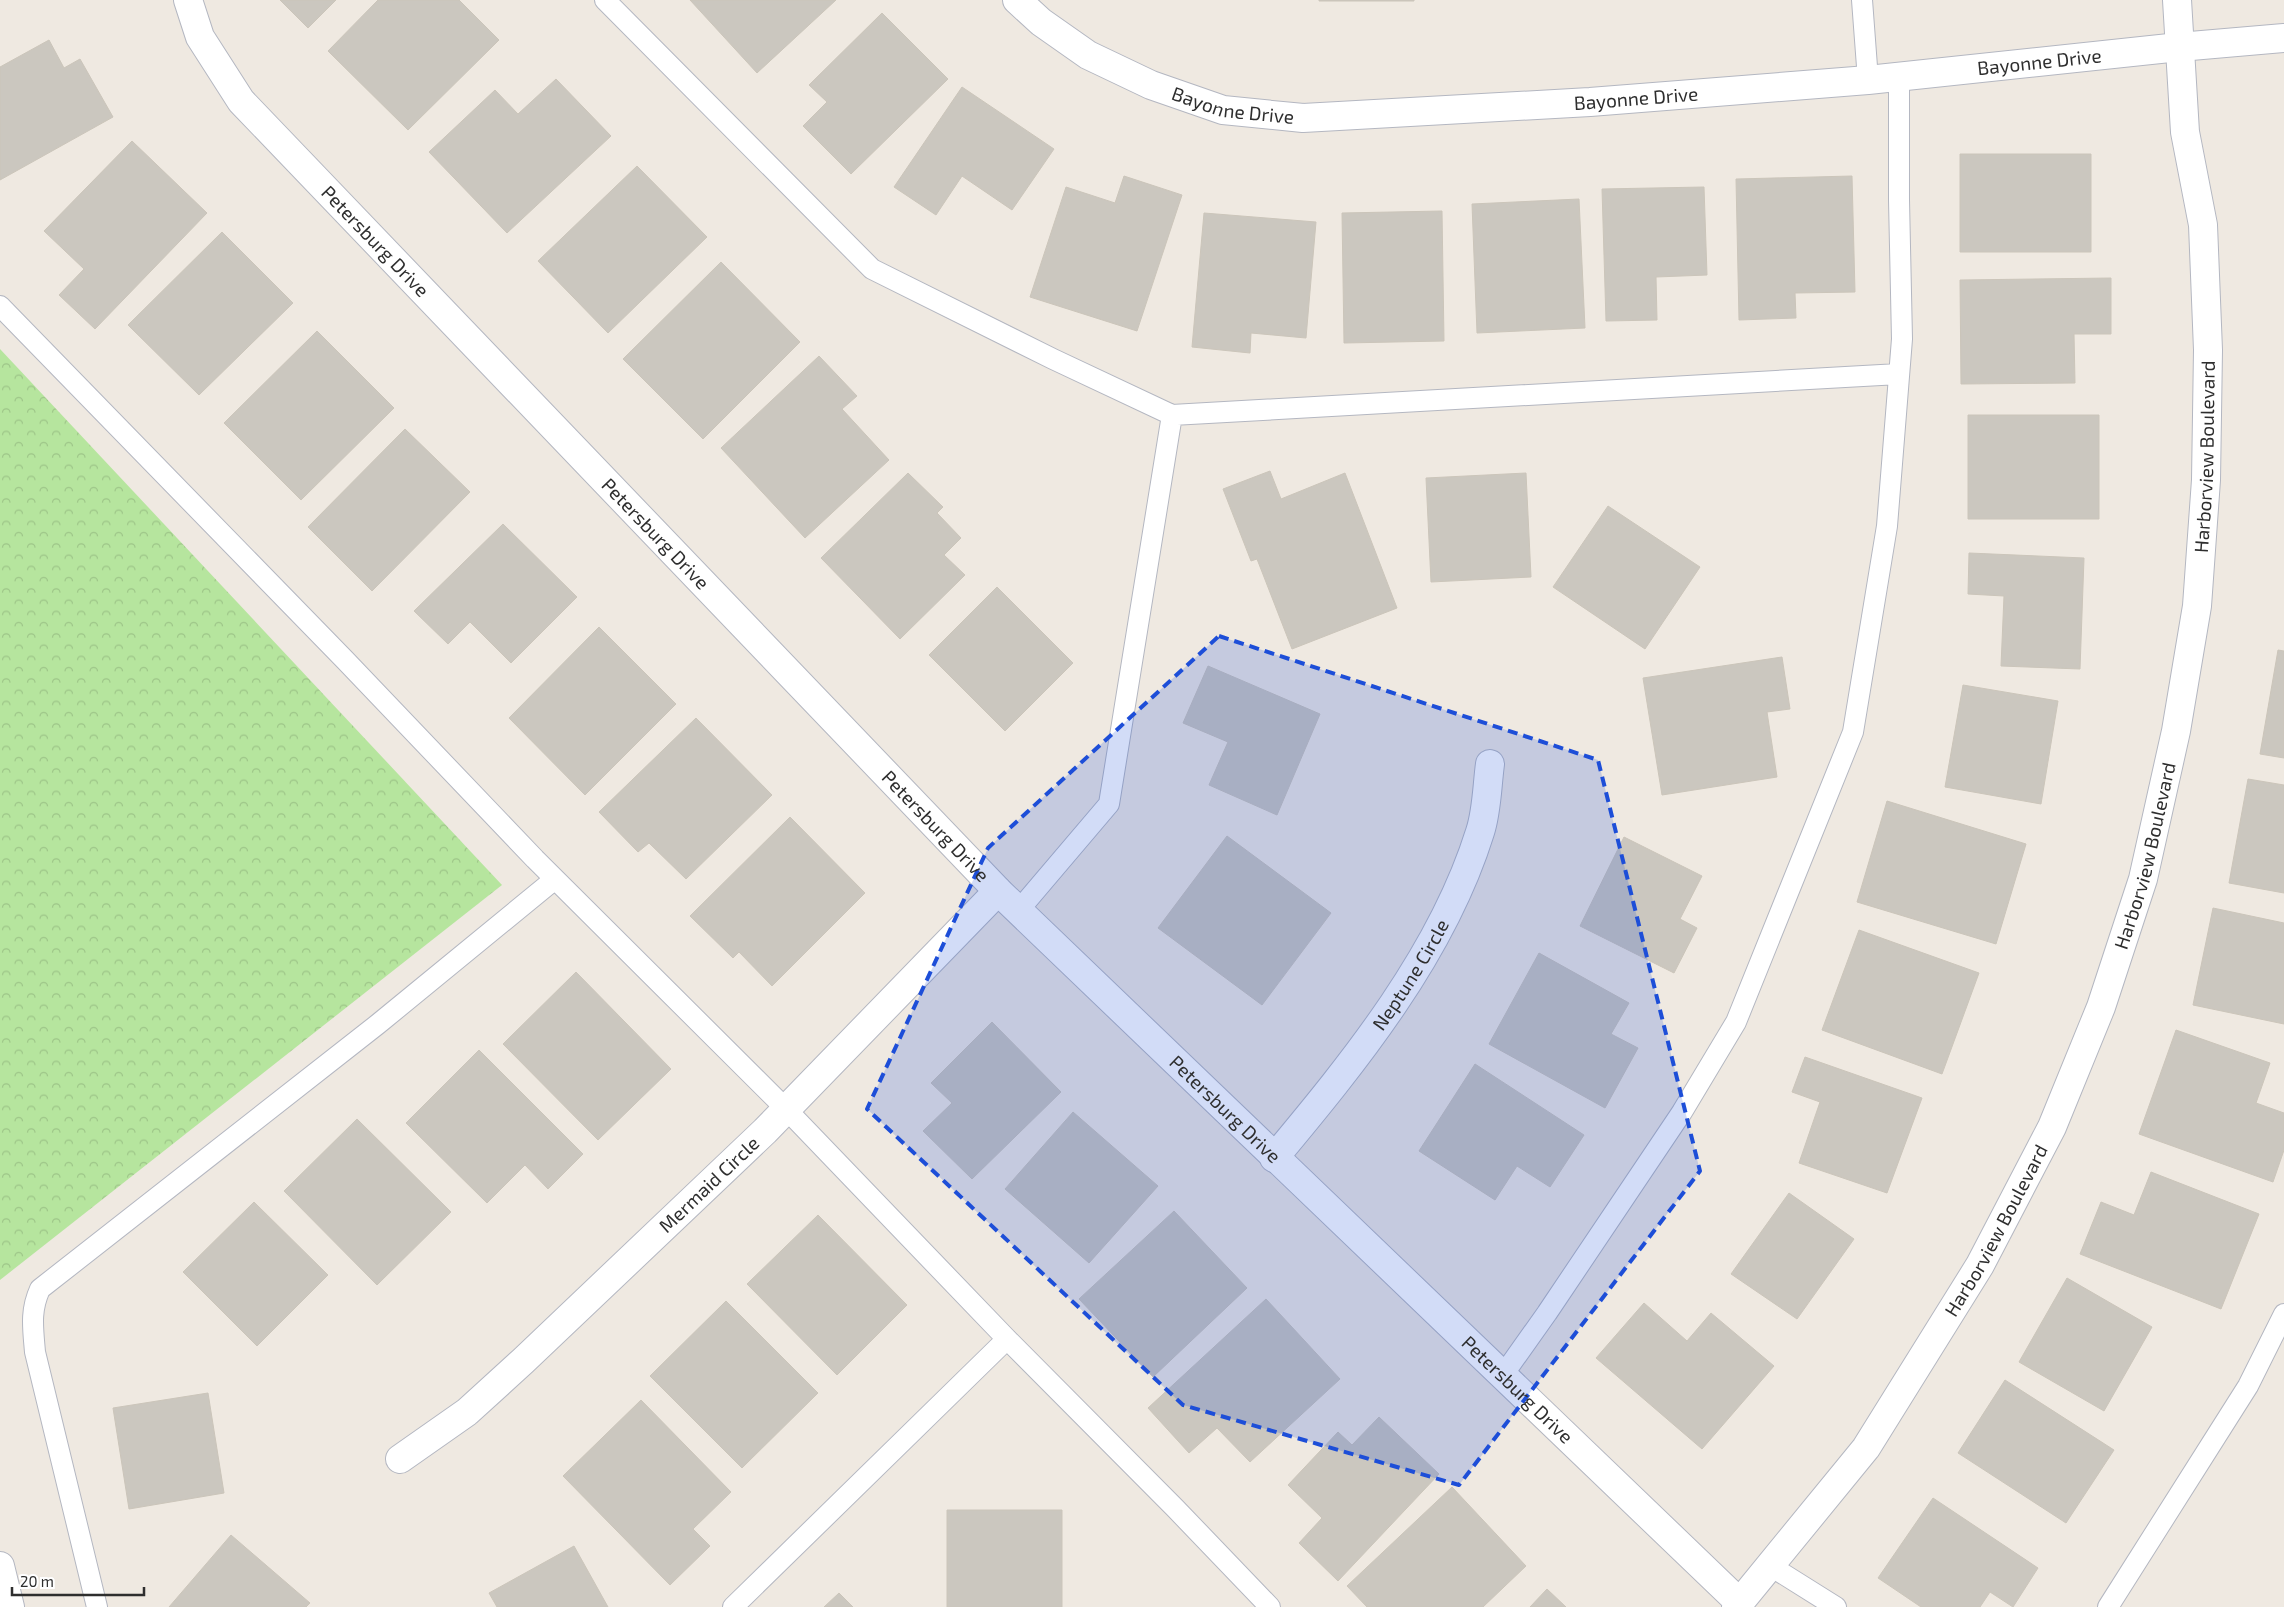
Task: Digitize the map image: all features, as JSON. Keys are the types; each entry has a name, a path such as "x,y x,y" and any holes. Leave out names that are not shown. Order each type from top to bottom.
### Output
{"street":[{"name":"Petersburg Drive","path":"188,0 200,37 241,101 998,890 1274,1158 1503,1375 1738,1605"},
{"name":"Bayonne Drive","path":"1017,0 1041,22 1088,55 1151,85 1223,110 1303,118 1590,102 1868,80 2179,47 2284,38"},
{"name":"Harborview Boulevard","path":"1738,1605 1866,1448 1980,1265 2052,1127 2101,1007 2143,879 2176,731 2197,606 2206,480 2208,350 2203,225 2185,132 2177,0"},
{"name":"Neptune Circle","path":"1274,1158 1342,1077 1384,1018 1426,952 1460,885 1481,830 1490,764"},
{"name":"Mermaid Circle","path":"400,1459 467,1412 524,1361 786,1109 998,890"},
{"path":"0,1566 10,1607"}],"lane":[{"path":"604,0 872,269 1172,414 1899,374"},
{"path":"1862,0 1868,80"},
{"path":"1503,1375 1682,1112 1736,1022 1853,732 1887,526 1902,339 1899,77"},
{"path":"0,306 338,653 555,880 786,1109 1006,1339 1168,1501 1270,1607"},
{"path":"1019,910 1109,804 1172,414"},
{"path":"97,1607 36,1352 32,1321 34,1303 40,1289 378,1024 555,880"},
{"path":"2108,1607 2248,1386 2284,1314"},
{"path":"733,1607 1006,1339"},
{"path":"1769,1565 1836,1607"}],"highlighted area":[{"path":"1219,636 1598,760 1700,1171 1459,1485 1183,1405 867,1109 988,848"}],"green space":[{"path":"0,349 502,885 0,1280"}],"building":[{"path":"280,0 336,0 308,28"},
{"path":"378,0 459,0 499,40 408,130 328,51"},
{"path":"690,0 836,0 757,73"},
{"path":"1414,0 1414,1 1319,1"},
{"path":"882,13 948,79 851,174 803,126 827,102 809,85"},
{"path":"49,40 64,68 80,59 113,117 0,180 0,67"},
{"path":"556,79 611,136 507,233 429,152 495,90 518,114"},
{"path":"962,87 1054,149 1012,210 962,176 936,215 894,187"},
{"path":"132,141 207,213 95,329 59,295 84,269 44,231"},
{"path":"1960,154 2091,154 2091,252 1960,252"},
{"path":"637,166 707,237 608,333 538,261"},
{"path":"1124,176 1182,195 1137,331 1030,297 1066,187 1115,203"},
{"path":"1852,176 1855,292 1795,293 1796,318 1739,320 1736,179"},
{"path":"1704,187 1707,275 1656,277 1657,320 1606,321 1602,189"},
{"path":"1579,199 1585,328 1477,333 1472,204"},
{"path":"1442,211 1444,341 1344,343 1342,213"},
{"path":"1204,213 1316,222 1306,338 1251,333 1250,353 1192,347"},
{"path":"222,232 293,303 199,395 128,325"},
{"path":"721,262 800,342 703,439 623,359"},
{"path":"2111,278 2111,334 2074,334 2075,383 1961,384 1960,280"},
{"path":"317,331 394,408 301,500 224,423"},
{"path":"819,356 857,396 842,409 889,460 805,538 721,448"},
{"path":"1968,415 2099,415 2099,519 1968,519"},
{"path":"405,429 470,492 372,591 308,527"},
{"path":"1270,471 1281,499 1345,473 1397,608 1292,649 1257,559 1251,561 1223,489"},
{"path":"908,473 943,507 937,513 961,538 944,555 965,575 900,639 821,558"},
{"path":"1526,473 1531,577 1431,582 1426,478"},
{"path":"1608,506 1700,567 1645,649 1553,587"},
{"path":"503,524 577,597 511,663 470,622 448,644 414,611"},
{"path":"1969,553 2084,558 2080,669 2001,666 2004,596 1968,594"},
{"path":"997,587 1073,663 1005,731 929,655"},
{"path":"599,627 676,704 585,795 509,718"},
{"path":"2278,650 2284,651 2284,758 2260,754"},
{"path":"1782,657 1790,709 1767,712 1777,777 1662,795 1643,678"},
{"path":"1208,666 1320,714 1277,815 1209,785 1228,742 1183,723"},
{"path":"1963,685 2058,701 2041,804 1945,787"},
{"path":"696,718 772,795 686,879 649,843 638,852 599,812"},
{"path":"2248,779 2284,785 2284,893 2229,883"},
{"path":"1887,801 2026,844 1996,944 1857,902"},
{"path":"790,817 865,893 772,986 739,952 733,958 690,916"},
{"path":"1227,836 1331,913 1262,1005 1158,928"},
{"path":"1624,837 1702,876 1680,919 1697,928 1674,973 1580,926"},
{"path":"2213,908 2284,923 2284,1024 2193,1005"},
{"path":"1859,930 1979,973 1942,1074 1822,1030"},
{"path":"1539,953 1629,1003 1611,1034 1638,1048 1605,1108 1489,1044"},
{"path":"576,972 671,1069 598,1140 503,1044"},
{"path":"992,1022 1061,1092 972,1179 923,1131 952,1103 931,1083"},
{"path":"2176,1030 2270,1063 2256,1103 2284,1113 2284,1150 2273,1182 2139,1134"},
{"path":"479,1050 583,1154 548,1189 525,1165 487,1203 406,1123"},
{"path":"1805,1057 1922,1098 1887,1193 1799,1163 1820,1102 1792,1092"},
{"path":"1475,1064 1584,1135 1550,1187 1517,1166 1495,1200 1419,1151"},
{"path":"1073,1112 1158,1186 1089,1263 1005,1189"},
{"path":"357,1119 451,1212 377,1285 284,1191"},
{"path":"2151,1172 2259,1214 2221,1309 2080,1254 2101,1202 2134,1215"},
{"path":"1789,1193 1854,1239 1797,1319 1731,1274"},
{"path":"254,1202 328,1275 257,1346 183,1272"},
{"path":"1174,1211 1247,1288 1153,1377 1079,1299"},
{"path":"818,1215 907,1305 837,1375 747,1284"},
{"path":"2067,1278 2152,1327 2104,1411 2019,1362"},
{"path":"1266,1299 1340,1379 1250,1462 1217,1428 1189,1453 1148,1408"},
{"path":"726,1301 818,1393 742,1468 650,1376"},
{"path":"1644,1303 1687,1341 1711,1313 1774,1366 1702,1449 1596,1358"},
{"path":"2005,1380 2114,1450 2066,1523 1958,1453"},
{"path":"208,1393 224,1493 129,1509 113,1408"},
{"path":"641,1400 731,1492 693,1529 710,1546 670,1585 563,1476"},
{"path":"1379,1417 1439,1474 1338,1581 1299,1543 1322,1518 1288,1485 1338,1432 1352,1445"},
{"path":"1452,1487 1526,1566 1483,1607 1367,1607 1347,1586"},
{"path":"1933,1498 2038,1568 2013,1607 1990,1592 1980,1607 1921,1607 1878,1578"},
{"path":"947,1510 1062,1510 1062,1607 947,1607"},
{"path":"231,1535 310,1603 306,1607 169,1607"},
{"path":"574,1546 608,1607 497,1607 489,1593"},
{"path":"1547,1589 1566,1607 1530,1607"},
{"path":"839,1593 853,1607 824,1607"}]}
